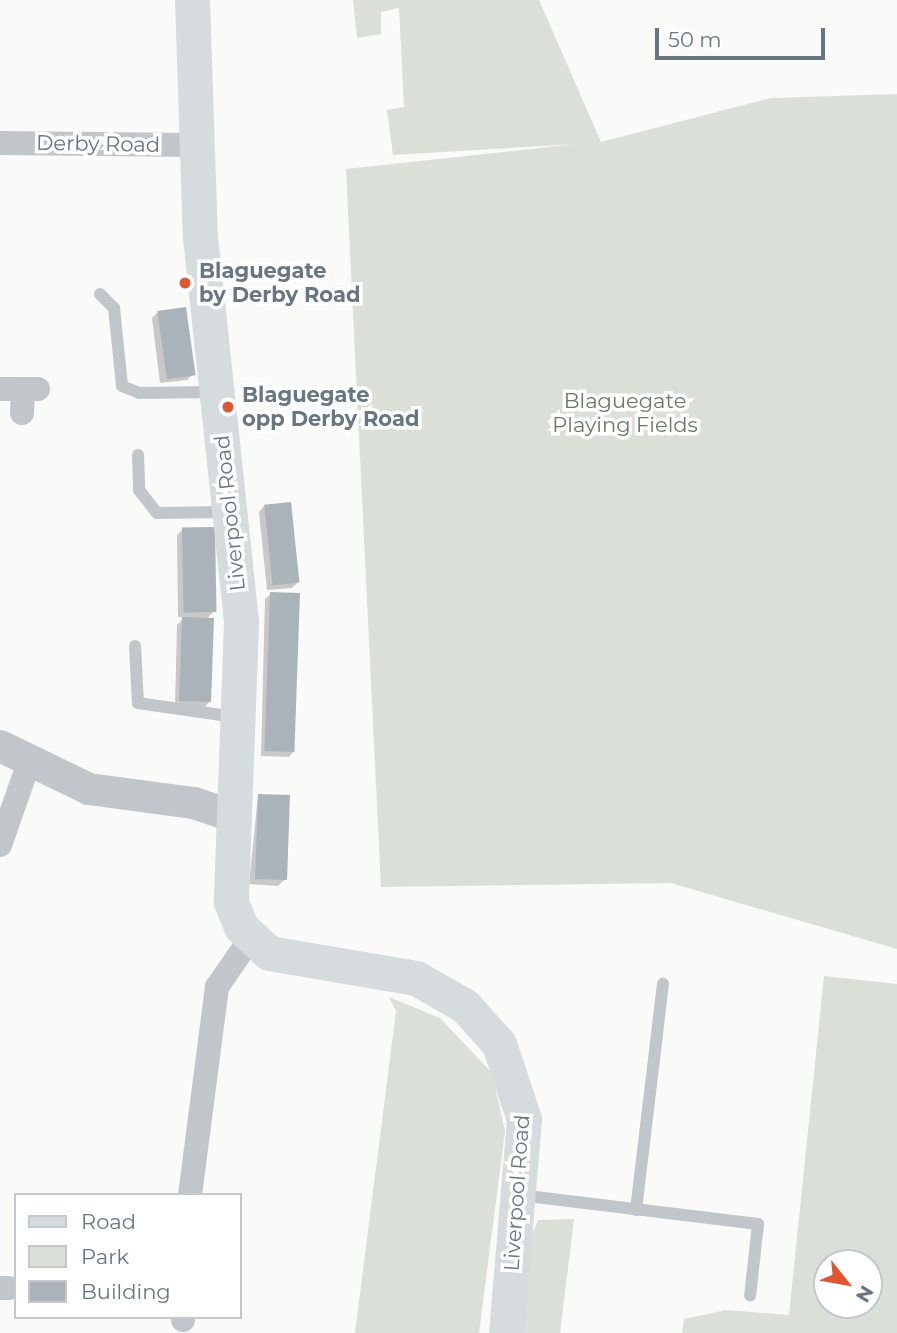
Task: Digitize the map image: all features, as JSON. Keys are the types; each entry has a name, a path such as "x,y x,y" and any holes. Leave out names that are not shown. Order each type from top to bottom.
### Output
{"main road":[{"name":"Liverpool Road","path":"192,0 195,145 241,623 231,816 231,902 250,939 294,961 416,978 475,1016 507,1059 522,1103 519,1195 506,1333"}],"street":[{"name":"Derby Road","path":"0,143 195,145"},
{"path":"0,746 89,789 194,803 231,816"},
{"path":"0,845 29,762"},
{"path":"190,1193 219,978 250,939"}],"lane":[{"path":"100,294 114,308 122,386 139,393 218,392"},
{"path":"138,455 139,491 157,513 232,512"},
{"path":"135,646 138,703 236,717"},
{"path":"636,1210 663,984"},
{"path":"519,1195 758,1224 750,1296"}],"green space":[{"name":"Blaguegate Playing Fields","path":"353,0 539,0 601,142 771,98 897,94 897,949 671,883 381,887 346,169 576,144 393,155 387,110 404,107 399,8 381,12 381,34 357,38"},
{"path":"824,976 897,984 897,1333 682,1333 684,1319 726,1310 789,1315"},
{"path":"389,997 440,1018 492,1073 505,1131 479,1333 355,1333 396,1011"},
{"path":"574,1219 560,1333 520,1333 525,1252 538,1220"}],"building":[{"path":"186,307 196,375 167,379 157,311"},
{"path":"291,502 299,583 273,585 264,505"},
{"path":"215,527 216,612 183,613 182,528"},
{"path":"270,592 300,593 294,752 264,751"},
{"path":"182,617 214,618 211,702 179,701"},
{"path":"258,794 290,795 287,880 255,879"}],"place":[{"name":"Blaguegate by Derby Road","path":"185,283"},
{"name":"Blaguegate opp Derby Road","path":"228,407"}]}
